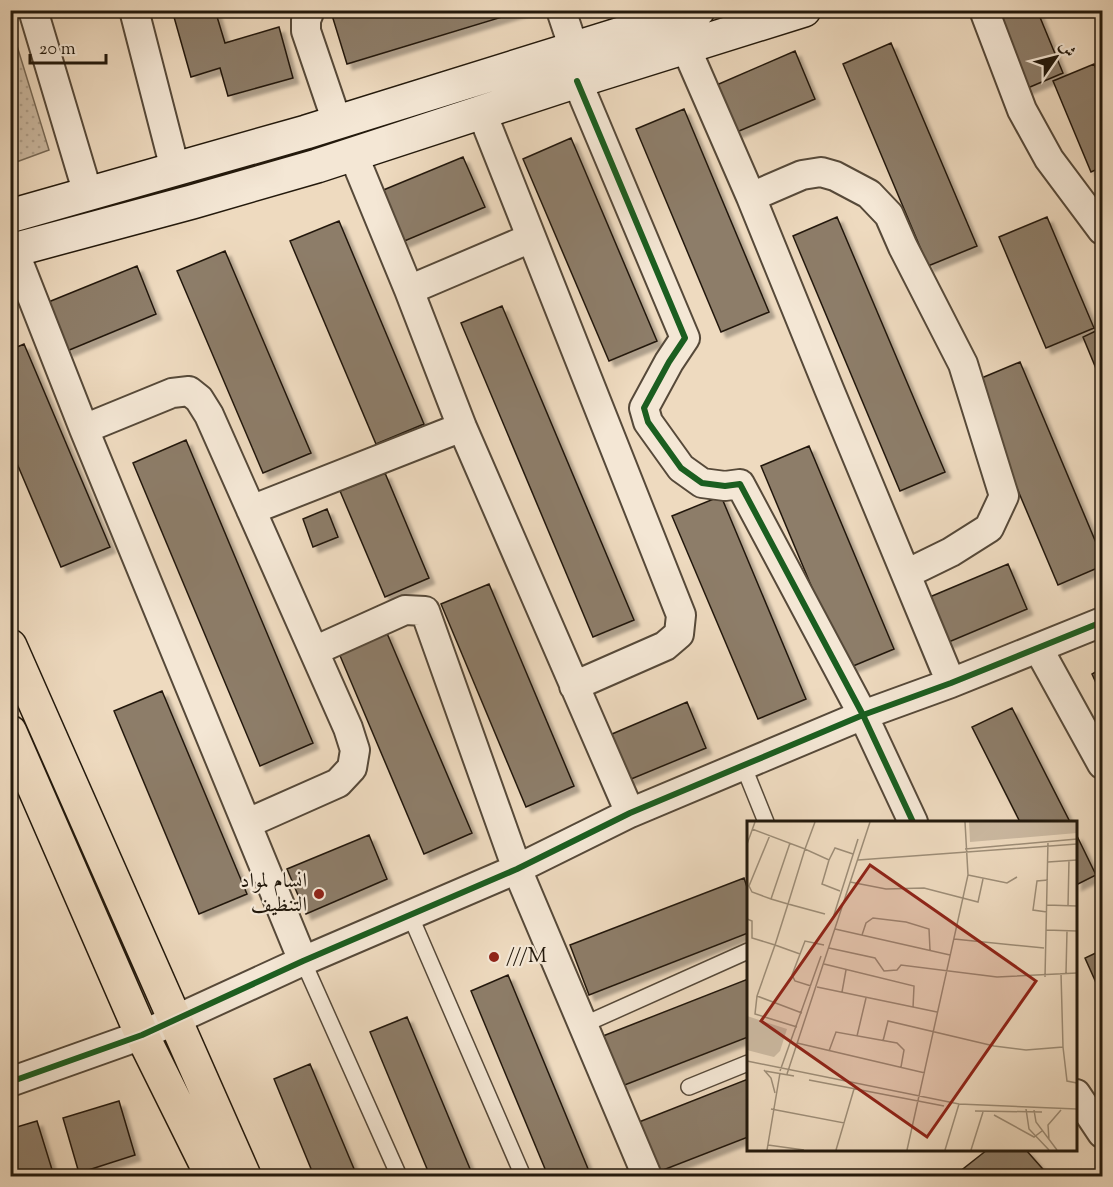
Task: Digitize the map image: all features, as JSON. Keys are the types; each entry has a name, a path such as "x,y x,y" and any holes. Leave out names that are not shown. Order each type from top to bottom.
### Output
{"main road":[{"path":"10,216 306,132 698,10"},
{"path":"12,251 317,166 686,48 770,16 804,10"},
{"path":"306,132 317,166"},
{"path":"10,646 244,1176"},
{"path":"10,732 142,1035 212,1176"}],"street":[{"path":"33,10 88,194"},
{"path":"134,10 175,169"},
{"path":"310,10 306,20 306,31 337,122"},
{"path":"561,10 574,49"},
{"path":"984,10 1022,110 1048,159 1102,230"},
{"path":"686,48 751,197 951,683"},
{"path":"578,81 685,338 644,408 648,422 681,468 702,483 725,486 740,484 863,715 913,821"},
{"path":"482,113 681,615 679,634 665,646 574,686"},
{"path":"352,154 409,290 462,428 630,813"},
{"path":"751,197 802,175 821,172 835,176 869,194 889,215 963,364 1004,496 989,528 951,552 906,574"},
{"path":"409,290 531,238"},
{"path":"12,251 303,962"},
{"path":"84,429 172,393 189,392 199,399 209,415 348,728 355,750 352,768 338,783 248,824"},
{"path":"251,510 462,428"},
{"path":"314,651 405,610 425,611 517,869 647,1176"},
{"path":"10,1082 142,1035 517,869 630,813 863,715 951,683 1102,622"},
{"path":"1038,648 1102,764"},
{"path":"1077,1096 1102,1133"}],"lane":[{"path":"743,765 766,821"},
{"path":"410,915 523,1176"},
{"path":"583,1025 747,951"},
{"path":"303,962 399,1176"},
{"path":"689,1087 747,1063"}],"shaded area":[{"path":"10,23 49,150 11,164 10,164"}],"building":[{"path":"172,10 215,10 225,43 279,27 293,78 228,96 220,68 191,77"},
{"path":"336,10 525,10 347,64 331,12"},
{"path":"989,10 1037,10 1063,73 1023,90"},
{"path":"891,43 977,246 928,266 843,64"},
{"path":"795,51 815,99 732,134 712,87"},
{"path":"1094,64 1102,85 1102,167 1091,172 1053,81"},
{"path":"684,109 769,312 721,332 636,129"},
{"path":"571,138 657,341 609,361 523,159"},
{"path":"463,157 485,207 402,242 381,191"},
{"path":"837,217 945,472 900,491 793,236"},
{"path":"1047,217 1094,328 1046,348 999,237"},
{"path":"339,221 424,424 376,444 290,241"},
{"path":"225,251 311,453 263,473 177,271"},
{"path":"137,266 156,314 67,351 46,303"},
{"path":"502,306 634,620 593,637 461,323"},
{"path":"1102,328 1102,383 1083,337"},
{"path":"24,344 110,547 61,567 10,447 10,350"},
{"path":"1020,362 1102,557 1102,566 1058,585 972,382"},
{"path":"186,440 313,743 260,766 133,463"},
{"path":"809,446 894,649 846,669 761,466"},
{"path":"385,473 429,578 385,597 340,491"},
{"path":"721,496 806,699 758,719 672,516"},
{"path":"327,509 338,537 313,547 303,519"},
{"path":"1008,564 1027,609 944,644 925,599"},
{"path":"489,584 574,786 526,807 441,604"},
{"path":"386,631 472,833 424,854 338,651"},
{"path":"1102,668 1102,696 1092,674"},
{"path":"162,691 247,894 199,914 114,711"},
{"path":"687,702 706,748 624,782 605,737"},
{"path":"1012,708 1069,821 1019,821 972,727"},
{"path":"369,835 387,879 306,914 287,869"},
{"path":"1077,836 1096,875 1077,884"},
{"path":"744,878 747,887 747,933 589,995 570,945"},
{"path":"1102,950 1102,996 1085,958"},
{"path":"508,975 591,1176 548,1176 471,991"},
{"path":"747,979 747,1037 622,1086 603,1036"},
{"path":"407,1017 473,1176 430,1176 370,1032"},
{"path":"310,1064 357,1176 314,1176 274,1079"},
{"path":"747,1079 747,1137 658,1172 639,1122"},
{"path":"119,1101 135,1155 79,1173 63,1118"},
{"path":"37,1121 54,1176 10,1176 10,1129"},
{"path":"986,1151 1027,1151 1049,1176 954,1176"}],"cycle path":[{"path":"577,81 685,338 644,408 648,422 681,468 702,483 725,486 740,484 863,715 913,821"},
{"path":"10,1082 142,1035 303,961 517,869 630,813 863,715 951,683 1102,622"}],"place":[{"name":"انسام لمواد التنظيف","path":"319,894"},
{"name":"///M","path":"494,957"}]}
